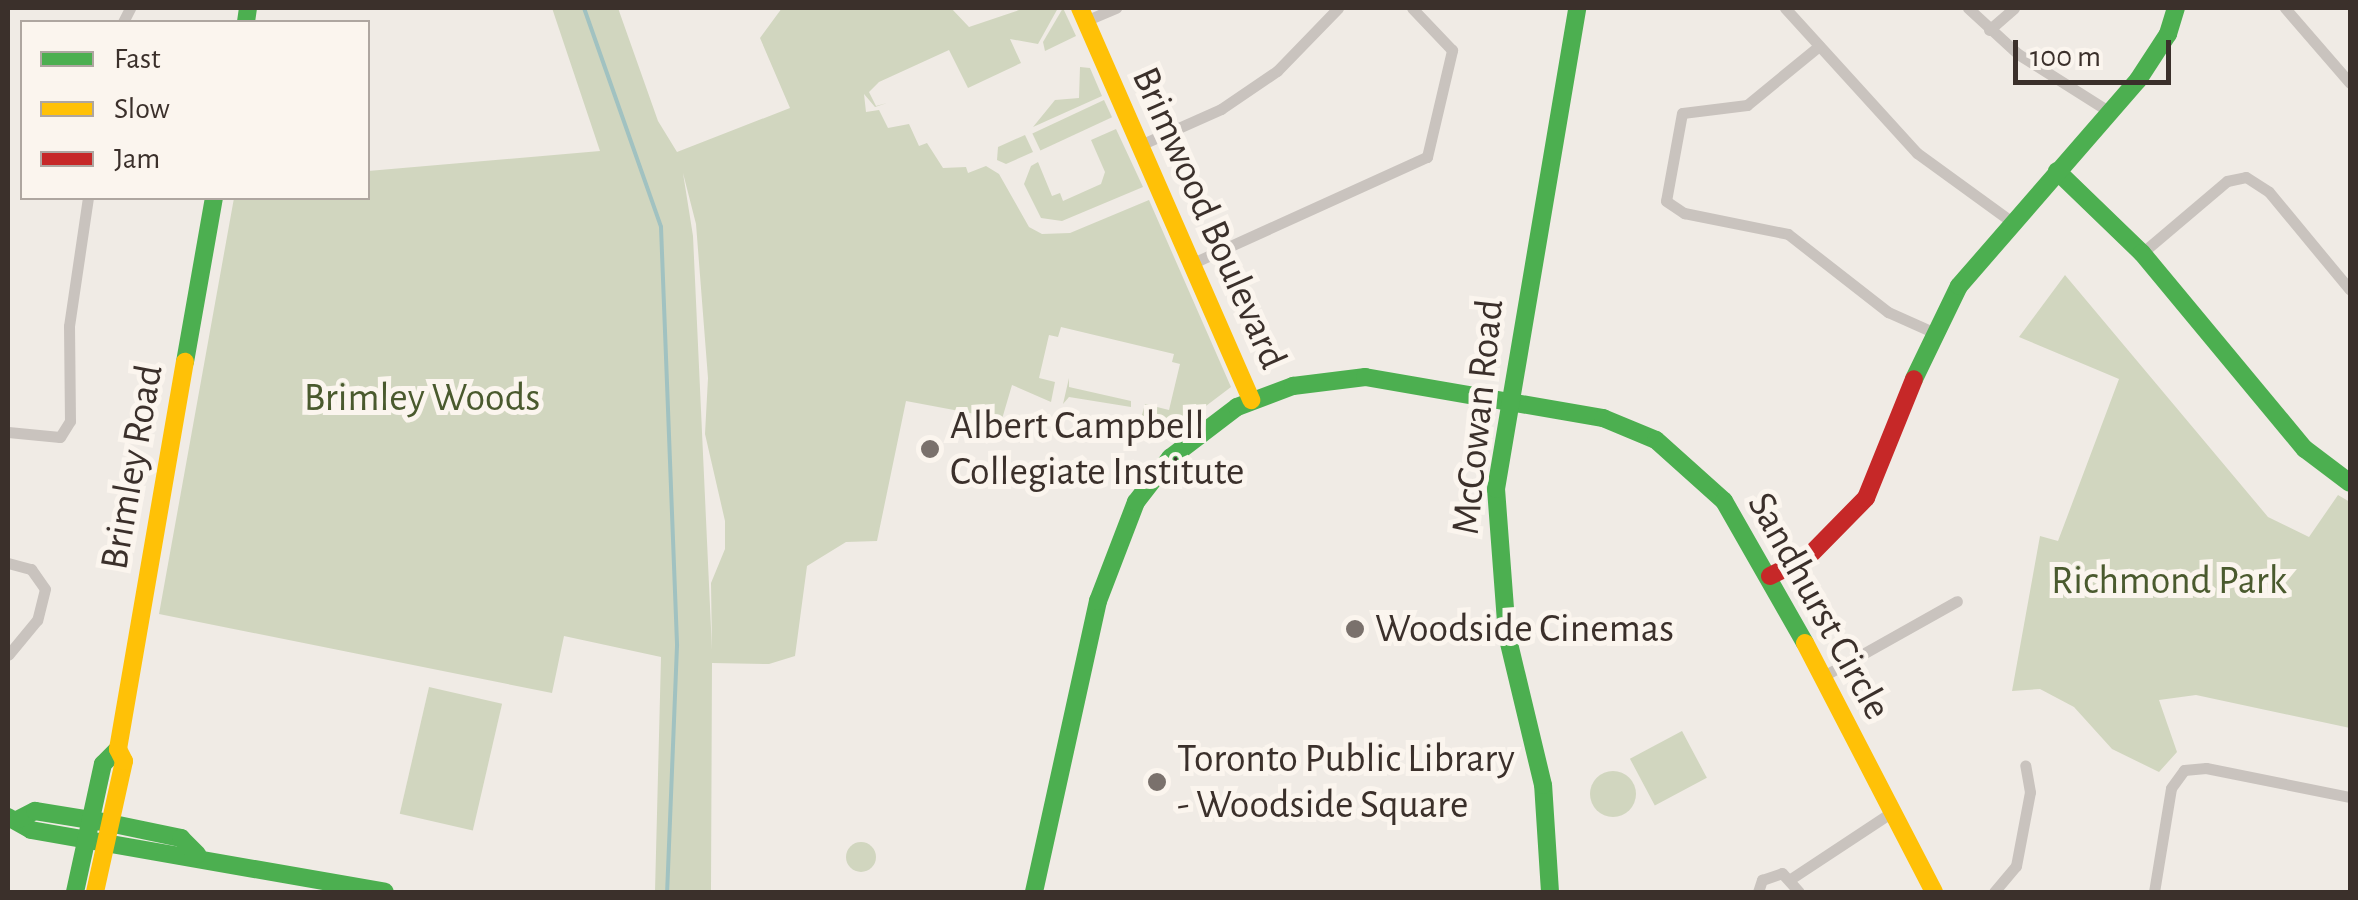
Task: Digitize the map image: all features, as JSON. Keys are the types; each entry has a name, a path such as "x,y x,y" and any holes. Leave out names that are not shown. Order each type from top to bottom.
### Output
{"street":[{"path":"1083,14 1116,8"},
{"path":"1138,146 1221,110 1277,71 1338,8"},
{"path":"1193,263 1426,157 1452,50 1412,8"},
{"name":"McCowan Road","path":"1550,892 1543,785 1507,635 1496,552 1507,400 1577,8"},
{"path":"1785,8 1936,170 2012,222"},
{"path":"1968,8 1989,30 2108,112"},
{"path":"1989,30 2014,8"},
{"path":"1770,576 1808,557 1866,498 1932,332 1959,286 2156,54 2176,8"},
{"path":"2289,9 2350,83"},
{"name":"Brimwood Boulevard","path":"1083,14 1251,400"},
{"path":"1819,46 1747,104 1682,112 1665,176 1666,201 1684,212 1788,234 1876,304 1932,332"},
{"path":"2057,171 2142,253 2305,450 2350,484"},
{"path":"2142,253 2226,180 2246,177 2269,192 2350,290"},
{"path":"8,432 60,437 70,421 69,326 88,200"},
{"name":"Brimley Road","path":"75,892 94,842 110,824 124,761 118,749 214,200"},
{"name":"Sandhurst Circle","path":"1034,892 1098,600 1124,522 1170,458 1251,400 1293,386 1366,376 1603,418 1656,440 1724,501 1770,576 1934,892"},
{"path":"8,563 31,569 45,589 37,620 8,655"},
{"path":"1820,678 1958,600"},
{"name":"Brimley Road","path":"94,892 90,820 105,757 118,749"},
{"path":"1994,892 2016,866 2030,792 2026,765"},
{"path":"2154,892 2171,788 2184,770 2206,768 2350,798"},
{"path":"13,818 35,811 90,820 181,838 197,854"},
{"path":"1758,892 1771,874 1792,878 1892,812"},
{"path":"13,818 31,830 197,854 386,892"},
{"path":"1792,878 1798,892"}],"green space":[{"name":"Brimley Woods","path":"552,8 618,8 658,121 677,152 790,108 760,38 782,8 951,8 969,27 1025,8 1058,8 1038,44 1010,39 1021,63 968,88 949,50 879,82 869,92 876,106 887,103 875,107 864,94 866,112 879,110 888,128 909,124 919,146 927,143 943,168 966,167 968,173 986,166 999,174 1029,227 1042,234 1070,233 1149,200 1231,387 1161,440 1140,422 1145,404 1169,410 1180,364 1172,362 1174,354 1061,327 1058,337 1049,335 1039,378 1055,382 1051,402 1012,385 1002,419 906,401 877,541 846,542 807,566 795,656 769,664 712,663 711,892 655,892 661,657 564,636 552,693 159,614 234,200 370,200 370,171 600,151","holes":["683,173 696,224 708,378 705,434 725,521 725,549 711,583 712,650 693,236"]},
{"path":"1063,8 1076,36 1045,51 1043,42"},
{"path":"1080,67 1090,68 1102,96 1033,127 1055,100 1079,98"},
{"path":"1104,100 1112,117 1040,151 1032,133"},
{"path":"1116,129 1143,187 1062,221 1041,218 1024,184 1031,166 1038,162 1052,196 1060,193 1063,201 1101,184 1105,172 1091,140"},
{"path":"1025,135 1033,152 1006,164 997,160 998,147"},
{"name":"Richmond Park","path":"2065,275 2268,517 2309,537 2338,495 2350,502 2350,728 2196,695 2159,700 2177,752 2159,772 2112,749 2074,707 2040,689 2012,691 2040,536 2058,541 2119,379 2019,337"},
{"path":"1069,378 1069,387 1131,401 1131,407 1069,397 1063,404"},
{"path":"429,687 502,704 473,831 400,814"},
{"path":"1682,731 1707,778 1655,805 1630,759"},
{"path":"1613,771 1629,778 1636,794 1629,810 1613,817 1597,810 1590,794 1597,778"},
{"path":"861,842 872,846 876,857 872,868 861,872 850,868 846,857 850,846"}],"waterway":[{"path":"584,8 661,227 677,646 667,892"}],"traffic: fast":[{"path":"246,20 248,8"},
{"path":"1550,892 1543,785 1507,635 1496,489 1577,8"},
{"path":"1914,379 1959,286 2138,80 2168,34 2176,8"},
{"path":"2057,171 2142,253 2305,449 2350,483"},
{"path":"185,362 214,200"},
{"path":"1034,892 1098,601 1136,502 1170,458 1237,407 1293,386 1365,377 1603,418 1656,440 1724,501 1805,643"},
{"path":"75,892 103,764 118,749"},
{"path":"19,819 35,811 109,823 181,838 197,854"},
{"path":"8,817 31,830 385,892"}],"traffic: slow":[{"path":"1080,8 1251,400"},
{"path":"95,892 124,761 118,749 185,362"},
{"path":"1805,643 1934,892"}],"traffic: jam":[{"path":"1770,576 1808,557 1866,498 1914,379"}],"place":[{"name":"Albert Campbell Collegiate Institute","path":"930,449"},
{"name":"Woodside Cinemas","path":"1355,629"},
{"name":"Toronto Public Library - Woodside Square","path":"1157,782"}]}
